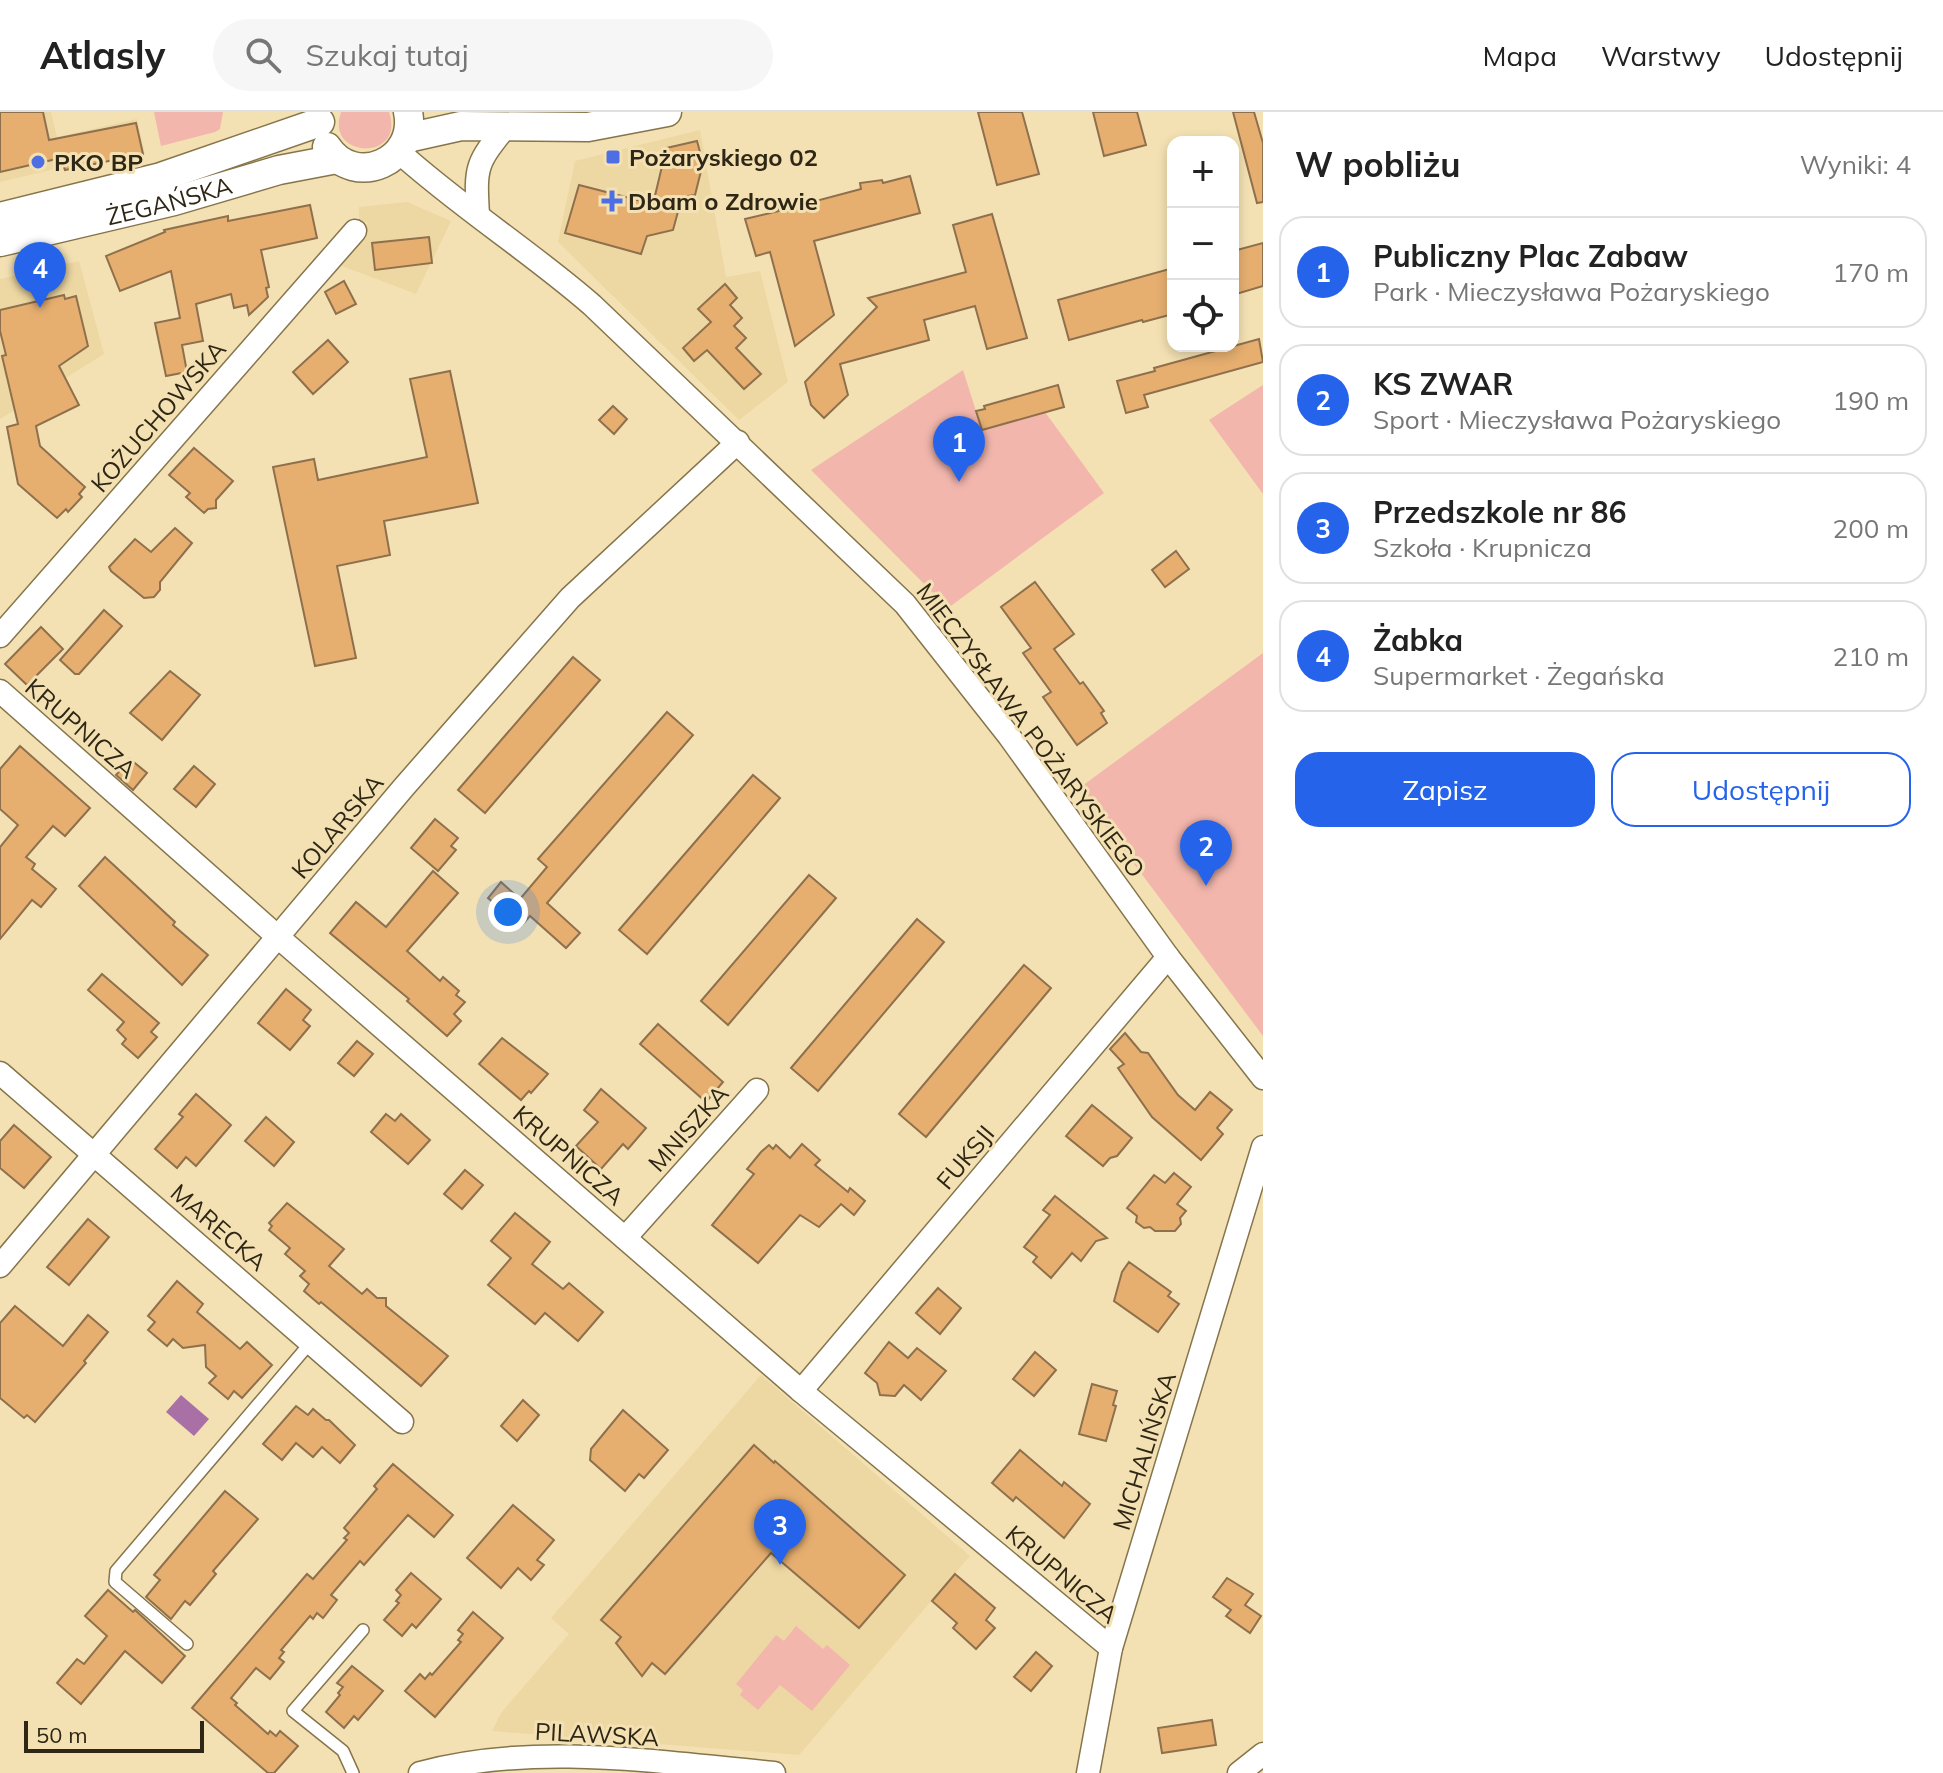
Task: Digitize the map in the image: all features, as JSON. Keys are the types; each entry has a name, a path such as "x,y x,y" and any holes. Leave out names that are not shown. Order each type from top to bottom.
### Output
{"street":[{"path":"320,117 324,142 337,159 363,168 376,167 389,161 405,134 461,126 588,127 667,112"},
{"name":"ŻEGAŃSKA","path":"0,217 161,177 320,117"},
{"path":"478,215 477,170 481,158 507,125"},
{"name":"MIECZYSŁAWA POŻARYSKIEGO","path":"405,134 439,188 592,305 905,604 1009,736 1168,957 1263,1078"},
{"name":"ŻEGAŃSKA","path":"0,242 174,201 279,170 337,159"},
{"name":"KOŻUCHOWSKA","path":"0,636 355,231"},
{"name":"KOLARSKA","path":"0,1266 404,787 570,598 738,442"},
{"name":"KRUPNICZA","path":"0,691 801,1391 1111,1648"},
{"name":"FUKSJI","path":"801,1391 1168,957"},
{"name":"MARECKA","path":"0,1073 402,1422"},
{"name":"MNISZKA","path":"625,1238 757,1090"},
{"name":"MICHALIŃSKA","path":"1088,1773 1111,1648 1263,1147"},
{"path":"1239,1773 1263,1754"},
{"name":"PILAWSKA","path":"420,1773 475,1760 544,1757 635,1760 774,1773"}],"lane":[{"path":"187,1644 115,1582 116,1571 311,1342"},
{"path":"353,1773 343,1751 293,1711 363,1630"}],"shaded area":[{"path":"0,112 51,112 57,137 137,119 145,154 64,171 63,167 0,182"},
{"path":"154,112 223,112 220,129 215,132 161,146"},
{"path":"341,112 389,112 391,128 386,140 377,146 353,146 344,139 339,128"},
{"path":"700,130 726,277 760,271 788,382 739,420 558,242 575,161"},
{"path":"407,202 451,221 416,294 334,263 368,223 359,219 359,207"},
{"path":"79,261 104,354 0,419 0,279"},
{"path":"963,370 982,430 1045,412 1104,493 948,608 811,470"},
{"path":"1263,385 1263,494 1209,420"},
{"path":"1263,653 1263,1036 1078,789"},
{"path":"761,1375 970,1556 799,1755 492,1731 501,1713 569,1634 551,1618"},
{"path":"181,1395 209,1419 194,1436 166,1412"},
{"path":"796,1626 823,1649 827,1645 850,1665 812,1711 780,1685 758,1710 740,1695 743,1690 736,1684 776,1635 784,1641"}],"building":[{"path":"0,112 43,112 49,140 136,123 143,154 65,170 61,158 0,172"},
{"path":"978,112 1022,112 1039,174 997,185"},
{"path":"1093,112 1137,112 1146,145 1104,156"},
{"path":"1233,112 1254,112 1263,143 1263,202 1257,203"},
{"path":"697,141 703,163 695,195 682,197 673,230 647,236 641,254 565,233 579,185 653,204 664,158 662,149"},
{"path":"910,176 920,213 814,241 834,315 795,346 770,252 756,256 745,219 779,211 779,205 801,201 801,205 861,189 860,183 882,180 883,183"},
{"path":"310,205 317,238 261,250 269,287 266,288 268,297 249,315 247,305 234,308 231,294 196,304 203,341 182,345 187,372 166,376 155,323 180,318 171,271 120,291 106,256 164,230 228,216 228,221"},
{"path":"992,214 1027,338 987,349 975,306 924,320 929,340 840,364 848,395 824,418 811,405 805,382 877,307 868,298 966,272 953,225"},
{"path":"429,237 432,263 375,270 372,243"},
{"path":"1263,243 1263,286 1239,293 1239,280 1239,249"},
{"path":"1167,270 1167,316 1069,340 1058,300"},
{"path":"344,281 356,304 336,314 325,292"},
{"path":"725,284 737,298 730,305 742,318 734,326 746,338 736,348 761,374 744,389 707,350 694,361 683,348 711,322 698,309"},
{"path":"64,295 65,299 76,296 88,346 59,366 79,405 36,426 40,446 85,487 79,494 82,497 68,512 66,509 57,518 18,484 7,427 18,424 2,356 6,355 0,331 0,310"},
{"path":"1259,339 1263,362 1144,395 1148,407 1126,413 1117,381 1212,352 1239,352 1239,345"},
{"path":"328,340 348,362 313,394 293,372"},
{"path":"450,371 478,503 384,521 390,555 337,566 356,658 315,666 273,467 314,459 318,480 427,457 410,379"},
{"path":"1058,385 1064,407 982,430 976,411 985,409 984,406"},
{"path":"613,406 627,419 614,434 599,420"},
{"path":"194,448 233,481 216,500 216,508 204,513 186,497 190,493 169,475"},
{"path":"175,528 192,543 160,582 160,590 154,597 144,598 111,571 109,567 135,539 151,552"},
{"path":"1176,551 1189,569 1165,587 1152,570"},
{"path":"1035,582 1074,634 1054,649 1104,711 1101,713 1107,723 1077,745 1043,697 1051,692 1023,653 1031,648 1001,607"},
{"path":"104,610 122,626 79,674 75,674 60,660"},
{"path":"41,627 63,649 27,685 5,664"},
{"path":"573,657 600,680 485,813 458,790"},
{"path":"170,671 200,695 162,740 130,713"},
{"path":"667,712 693,735 547,903 580,933 566,948 530,916 521,926 488,898 501,882 520,899 547,867 538,859"},
{"path":"20,746 90,808 65,836 53,826 26,857 35,864 32,869 56,889 41,907 32,900 0,939 0,847 18,825 0,809 0,769"},
{"path":"130,759 147,773 133,790 116,775"},
{"path":"194,766 215,784 196,807 174,789"},
{"path":"753,775 780,798 647,954 619,930"},
{"path":"435,819 458,838 451,846 456,850 438,871 411,848"},
{"path":"105,857 208,955 182,985 79,886"},
{"path":"433,871 458,893 407,951 440,981 443,977 459,991 456,995 465,1002 454,1014 461,1021 447,1036 407,1001 409,999 330,933 356,902 386,927"},
{"path":"809,875 836,898 728,1025 701,1001"},
{"path":"917,919 944,942 818,1091 791,1068"},
{"path":"1024,965 1051,988 926,1137 899,1114"},
{"path":"102,974 159,1023 151,1032 157,1037 138,1058 122,1044 126,1039 117,1030 124,1022 88,990"},
{"path":"286,989 311,1010 303,1020 310,1026 290,1050 258,1023"},
{"path":"658,1024 723,1082 706,1102 640,1044"},
{"path":"1125,1033 1141,1052 1148,1053 1178,1095 1195,1110 1210,1092 1232,1110 1217,1128 1223,1134 1201,1160 1152,1117 1118,1068 1124,1064 1110,1049"},
{"path":"502,1038 548,1074 521,1100 479,1064"},
{"path":"357,1041 373,1054 354,1076 338,1063"},
{"path":"601,1089 646,1128 628,1149 623,1144 601,1169 576,1146 598,1122 584,1110"},
{"path":"196,1094 231,1125 196,1166 186,1157 177,1168 155,1149 183,1117 179,1114"},
{"path":"1092,1105 1132,1138 1117,1156 1110,1158 1103,1166 1066,1136"},
{"path":"386,1114 395,1121 401,1114 430,1140 408,1164 371,1132"},
{"path":"266,1117 294,1142 274,1166 245,1141"},
{"path":"14,1125 51,1157 24,1188 0,1168 0,1141"},
{"path":"802,1144 820,1160 815,1165 848,1192 850,1188 865,1201 854,1215 841,1204 819,1227 800,1215 758,1263 712,1225 754,1174 747,1169 761,1152 769,1145 773,1149 776,1145 790,1158"},
{"path":"465,1170 483,1185 462,1209 444,1194"},
{"path":"1174,1173 1191,1187 1177,1204 1186,1211 1180,1218 1181,1224 1175,1231 1144,1228 1136,1222 1137,1216 1127,1208 1154,1175 1165,1183"},
{"path":"1055,1196 1107,1238 1096,1241 1081,1261 1072,1253 1051,1278 1033,1262 1037,1257 1024,1247 1050,1215 1043,1210"},
{"path":"287,1203 344,1249 329,1266 362,1294 367,1289 377,1298 386,1298 386,1306 448,1356 421,1386 304,1291 309,1284 300,1276 305,1271 285,1254 290,1248 269,1230 272,1226 269,1223"},
{"path":"515,1213 550,1242 532,1264 563,1289 569,1283 603,1312 578,1341 545,1313 535,1324 488,1285 511,1258 491,1241"},
{"path":"88,1219 109,1237 69,1285 47,1267"},
{"path":"1129,1262 1171,1292 1168,1296 1179,1304 1158,1332 1114,1301 1122,1272"},
{"path":"177,1281 203,1304 197,1312 240,1349 247,1342 272,1365 242,1398 234,1391 228,1399 209,1383 216,1376 206,1367 205,1345 183,1348 173,1339 167,1346 148,1330 155,1322 148,1316"},
{"path":"938,1288 961,1308 940,1334 916,1313"},
{"path":"15,1306 63,1346 88,1315 108,1332 84,1361 86,1363 35,1422 27,1415 24,1418 0,1398 0,1323"},
{"path":"889,1342 908,1358 917,1348 946,1371 921,1400 904,1385 895,1396 880,1395 877,1383 865,1373"},
{"path":"1035,1352 1056,1370 1034,1396 1013,1379"},
{"path":"1092,1384 1117,1391 1106,1441 1079,1434"},
{"path":"523,1400 539,1415 517,1441 501,1426"},
{"path":"296,1406 308,1415 313,1409 355,1445 340,1463 322,1447 313,1457 296,1443 282,1460 263,1444"},
{"path":"623,1410 668,1450 644,1478 639,1474 625,1491 590,1460 591,1449"},
{"path":"754,1445 905,1575 859,1628 771,1553 665,1674 652,1663 642,1676 616,1643 621,1637 601,1620"},
{"path":"1020,1450 1062,1486 1064,1482 1090,1504 1064,1538 1016,1497 1013,1501 992,1483"},
{"path":"393,1464 453,1515 434,1537 408,1515 364,1565 360,1561 331,1595 337,1600 323,1618 317,1613 313,1619 310,1616 281,1650 284,1652 279,1658 284,1662 270,1679 256,1668 231,1698 268,1734 270,1731 276,1736 280,1731 298,1746 274,1773 268,1773 192,1708 307,1574 313,1579 347,1540 344,1538 349,1533 344,1528 377,1489 374,1486"},
{"path":"225,1491 258,1519 213,1571 216,1574 190,1605 185,1601 171,1619 146,1597 160,1580 154,1575"},
{"path":"513,1505 554,1540 537,1560 544,1565 531,1580 518,1568 501,1588 467,1558"},
{"path":"411,1573 441,1599 416,1628 412,1624 402,1636 384,1620 399,1603 396,1601 401,1595 396,1590"},
{"path":"955,1574 995,1608 986,1620 995,1628 976,1649 953,1628 957,1623 932,1601"},
{"path":"1227,1578 1253,1594 1245,1605 1261,1616 1250,1633 1226,1616 1231,1610 1213,1597"},
{"path":"108,1590 185,1656 162,1683 125,1651 81,1704 57,1683 77,1659 84,1664 107,1636 85,1616"},
{"path":"473,1612 503,1638 435,1717 405,1691 420,1674 425,1679 430,1673 432,1675 461,1642 458,1640 463,1634 458,1630"},
{"path":"1036,1652 1052,1666 1031,1691 1014,1677"},
{"path":"352,1666 383,1691 358,1720 354,1716 344,1728 326,1712 340,1695 338,1693 343,1687 337,1683"},
{"path":"1212,1720 1216,1745 1162,1753 1158,1728"}],"place":[{"name":"Pożaryskiego 02","path":"613,157"},
{"name":"PKO BP","path":"38,162"},
{"name":"Dbam o Zdrowie","path":"612,201"},
{"name":"Żabka","path":"40,308"},
{"name":"Publiczny Plac Zabaw","path":"959,482"},
{"name":"KS ZWAR","path":"1206,886"},
{"name":"Przedszkole nr 86","path":"780,1565"}]}
